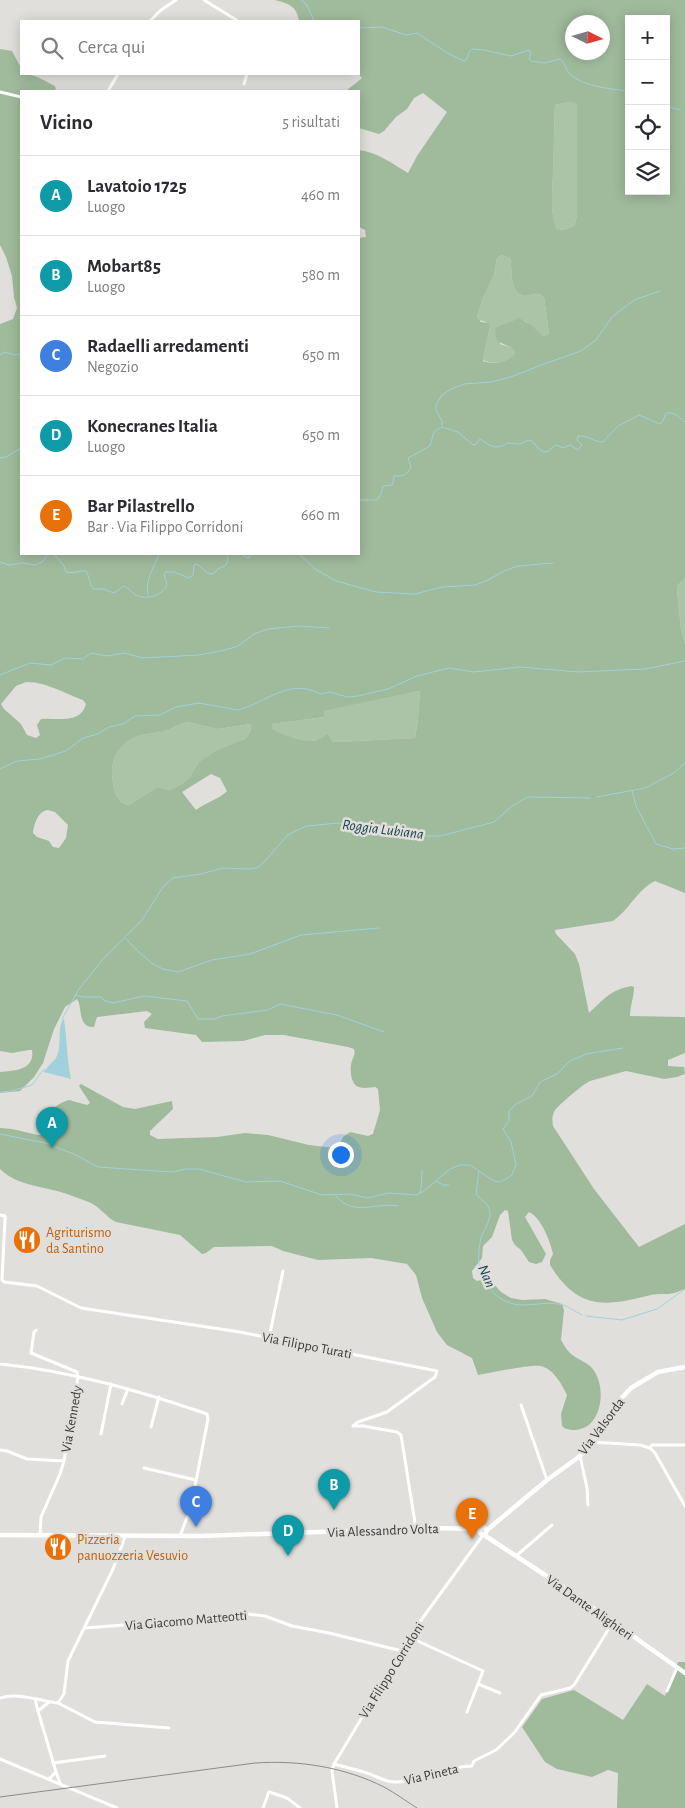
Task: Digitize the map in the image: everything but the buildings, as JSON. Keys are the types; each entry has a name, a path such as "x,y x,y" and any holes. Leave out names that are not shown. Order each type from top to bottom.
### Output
{"street":[{"path":"151,20 161,10 176,0"},
{"path":"204,0 236,20"},
{"path":"109,90 117,75"},
{"path":"244,84 247,75"},
{"path":"0,92 20,97"},
{"name":"Via Filippo Turati","path":"1,1215 5,1219 2,1280 4,1282 37,1286 81,1308 269,1338 437,1371 435,1377 387,1412 358,1422 353,1426 397,1432 401,1435 416,1529"},
{"path":"269,1338 283,1271"},
{"name":"Via Kennedy","path":"36,1330 34,1332 31,1353 77,1372 78,1377 64,1461 41,1517 40,1536"},
{"path":"0,1364 111,1384 159,1397 207,1414 208,1419 191,1507 180,1536"},
{"name":"Via Valsorda","path":"483,1532 580,1456 592,1442 618,1402 631,1388 658,1372 685,1367"},
{"path":"101,1434 111,1384"},
{"path":"122,1404 128,1390"},
{"path":"151,1427 159,1397"},
{"path":"521,1405 547,1480"},
{"path":"592,1442 640,1444 650,1448 655,1453 685,1506"},
{"path":"650,1448 652,1445 660,1444 685,1445"},
{"path":"0,1450 28,1459 64,1461"},
{"path":"580,1456 587,1488 588,1506"},
{"path":"144,1468 196,1480"},
{"path":"516,1556 552,1525"},
{"name":"Via Alessandro Volta","path":"0,1535 125,1537 416,1529 467,1529 483,1532"},
{"name":"Via Dante Alighieri","path":"483,1532 685,1673"},
{"name":"Via Filippo Corridoni","path":"334,1764 402,1651 483,1532"},
{"path":"58,1703 64,1694 68,1661 113,1569 125,1537"},
{"name":"Via Giacomo Matteotti","path":"85,1628 246,1614 265,1616 292,1626 402,1651"},
{"name":"Via Pineta","path":"334,1764 396,1783 456,1767 472,1766 474,1761 496,1750 514,1733 541,1695 570,1688 574,1685 613,1622"},
{"path":"411,1638 483,1671 467,1712"},
{"path":"667,1691 677,1668"},
{"path":"478,1684 500,1693"},
{"path":"0,1698 18,1696 58,1703 96,1722 168,1728"},
{"path":"34,1698 61,1784"},
{"path":"38,1711 49,1702"},
{"path":"53,1763 104,1756"},
{"path":"0,1759 117,1808"},
{"path":"334,1764 332,1772 337,1808"},
{"path":"49,1779 56,1772"},
{"path":"263,1808 269,1792 287,1798 300,1808"}],"green space":[{"path":"274,0 685,0 685,578 678,585 677,590 681,629 685,645 685,893 655,881 643,890 613,921 555,930 556,934 575,954 579,964 589,1013 613,992 632,986 634,991 630,1016 685,1017 685,1053 668,1060 668,1066 684,1067 685,1074 664,1079 626,1071 590,1081 557,1107 552,1120 553,1126 594,1189 639,1247 685,1224 685,1289 671,1294 654,1294 619,1302 606,1303 582,1297 560,1280 550,1265 553,1254 548,1237 538,1219 529,1212 525,1217 546,1254 542,1262 536,1264 529,1262 515,1245 512,1240 508,1211 505,1210 500,1215 492,1237 483,1246 482,1258 472,1271 473,1278 477,1281 484,1279 491,1281 501,1292 511,1298 522,1300 545,1299 562,1304 564,1310 561,1340 570,1353 593,1369 600,1386 601,1395 598,1412 589,1425 582,1429 573,1430 562,1426 561,1414 567,1395 563,1386 549,1370 541,1366 529,1366 478,1375 472,1358 447,1345 437,1332 422,1298 416,1275 407,1264 371,1258 318,1260 283,1251 272,1246 214,1247 202,1254 180,1235 116,1222 91,1203 61,1192 21,1182 0,1169 0,1128 42,1135 43,1123 49,1113 58,1105 69,1100 87,1105 90,1103 79,1086 81,1084 123,1107 135,1109 172,1101 173,1109 150,1131 150,1135 158,1139 217,1137 245,1133 268,1135 309,1145 334,1148 350,1132 368,1136 373,1134 380,1110 378,1089 375,1087 361,1088 354,1084 351,1074 351,1063 355,1053 354,1049 284,1035 265,1035 243,1041 202,1042 196,1035 145,1028 144,1022 152,1014 147,1011 97,1017 94,1027 85,1024 83,1021 77,999 65,1007 54,1029 43,1063 34,1077 20,1091 0,1093 0,1072 23,1068 30,1062 32,1050 12,1053 0,1051 0,324 13,319 17,308 12,276 0,245 0,49 12,51 20,66 20,75 31,75 39,78 55,86 56,90 20,90 20,555 360,555 360,238 366,237 365,230 360,228 360,150 391,162 408,173 417,156 447,112 423,93 414,98 407,109 379,134 360,128 360,90 347,90 362,78 359,75 360,20 299,20 291,6","holes":["569,102 577,103 577,216 574,226 564,230 557,229 552,208 555,105","501,255 510,258 512,280 516,291 525,296 540,294 544,297 549,334 543,336 531,325 519,318 498,326 495,330 497,341 512,348 515,352 510,358 501,362 491,363 483,361 490,327 489,323 481,322 477,317 482,300 494,275 497,258","26,682 55,688 83,700 86,704 83,711 79,715 68,719 41,719 37,725 40,735 36,738 27,735 21,724 1,704 16,686","420,691 415,738 336,742 332,741 328,734 317,740 309,741 285,735 272,728 272,724 324,717 324,711","187,722 218,729 250,724 251,728 245,739 216,751 198,763 189,778 182,784 170,790 157,787 129,805 119,800 113,786 112,766 117,753 126,742 139,736 165,731","211,774 220,778 227,791 196,810 182,792","45,811 55,812 68,825 66,838 59,848 53,847 49,841 37,837 33,833 39,815"]},
{"path":"577,102 577,216 574,226 564,230 557,229 552,208 555,105"},
{"path":"501,255 510,258 512,280 516,291 525,296 540,294 544,297 549,334 543,336 525,321 514,320 498,326 500,344 512,348 515,352 510,358 501,362 487,362 483,358 490,327 486,322 479,320 477,317 482,300 494,275 497,258"},
{"path":"685,578 685,645 681,629 677,590 678,585"},
{"path":"420,691 415,738 336,742 332,741 328,735 315,741 309,741 285,735 272,728 272,724 324,717 323,711"},
{"path":"187,722 218,729 250,724 251,728 245,739 198,763 189,778 182,784 170,790 157,787 129,805 122,803 113,786 112,774 114,759 121,747 126,742 139,736 165,731"},
{"path":"678,1662 685,1662 685,1808 617,1808 618,1773 608,1770 592,1777 557,1769 545,1762 522,1727 542,1699 574,1690 623,1720 647,1684 665,1696"}],"water":[{"path":"63,1019 71,1079 44,1072 57,1056 60,1028"}],"waterway":[{"path":"301,0 307,5 314,20"},
{"path":"360,28 382,27 406,35 417,33 449,54 464,61 472,49 511,56 529,50 531,54 529,59 531,61 545,63 560,59 569,73 577,79 598,87 625,90"},
{"path":"670,107 680,110"},
{"path":"442,426 436,405 441,396 449,390 464,384 491,382 511,377 581,351 596,340 612,317 634,300 660,291"},
{"path":"0,355 4,352 20,354"},
{"path":"360,500 377,500 383,486 392,485 394,476 406,474 411,467 408,458 430,446 434,432 442,427 458,432 473,445 480,439 496,447 507,443 520,444 529,440 544,452 549,451 555,445 564,448 570,445 578,450 582,445 577,440 578,436 603,442 618,426 639,415 660,424 666,413 672,413 685,422"},
{"path":"0,458 6,457 20,449"},
{"path":"0,562 9,565 23,563 35,565 42,562 47,555"},
{"path":"55,555 64,566 66,572 86,571 93,589 103,589 114,593 124,586 134,594 143,597 157,595 165,589 167,585 164,574 166,572 174,572 189,578 193,575 194,565 197,564 208,573 213,574 226,565 227,555"},
{"path":"148,595 149,579 159,555"},
{"path":"243,555 247,558 251,555"},
{"path":"300,555 315,569 336,581 376,592 415,594 442,587 475,585 518,566 553,563"},
{"path":"0,675 30,663 51,665 65,658 83,659 91,653 107,656 124,653 143,658 199,655 238,646 254,634 268,629 298,626 329,628"},
{"path":"0,769 17,761 40,759 66,751 83,738 98,734 109,727 123,724 135,716 160,715 176,707 199,703 238,710 278,693 298,688 320,694 330,692 347,697 358,696 388,689 417,676 449,668 474,672 520,667 578,672 645,669 685,661"},
{"name":"Roggia Lubiana","path":"597,797 645,788 674,773 685,763"},
{"path":"632,790 636,806 656,844 673,849 685,848"},
{"name":"Roggia Lubiana","path":"62,1019 79,989 104,958 142,920 163,887 173,878 201,874 223,868 257,868 287,836 307,826 338,823 359,828 390,828 422,836 440,836 494,822 512,806 528,797 590,798"},
{"path":"125,938 153,964 163,969 178,972 212,960 250,954 301,935 379,928"},
{"path":"75,995 101,997 105,1001 113,1003 144,996 187,1001 198,1019 215,1019 222,1016 268,1010 280,1004 337,1015 384,1032"},
{"path":"55,1147 74,1154 98,1167 172,1172 199,1169 246,1182 280,1181 322,1195 349,1194 368,1198 388,1193 417,1195 450,1169 460,1165 470,1165 494,1181 500,1182 512,1175 516,1164 511,1142 503,1129 509,1121 509,1111 516,1104 532,1096 540,1082 557,1074 570,1061 586,1054 623,1048"},
{"name":"Roggia Lubiana","path":"0,1092 32,1085 43,1070 45,1070"},
{"path":"0,1134 50,1144"},
{"path":"419,1194 422,1170"},
{"name":"Nan","path":"479,1171 476,1194 487,1204 490,1212 489,1220 481,1238 479,1261 484,1280 489,1287 507,1302 523,1305 558,1304 582,1315"},
{"path":"436,1181 443,1185 449,1185"},
{"path":"336,1196 350,1206 398,1206"},
{"name":"Nan","path":"586,1316 622,1320 657,1309 685,1289"}],"railway":[{"path":"0,1797 272,1762 321,1766 353,1774 384,1787 417,1808"}],"place":[{"name":"Lavatoio 1725","path":"52,1148"},
{"name":"Agriturismo da Santino","path":"27,1240"},
{"name":"Mobart85","path":"334,1510"},
{"name":"Radaelli arredamenti","path":"196,1527"},
{"name":"Bar Pilastrello","path":"472,1539"},
{"name":"Pizzeria panuozzeria Vesuvio","path":"58,1547"},
{"name":"Konecranes Italia","path":"288,1556"}]}
